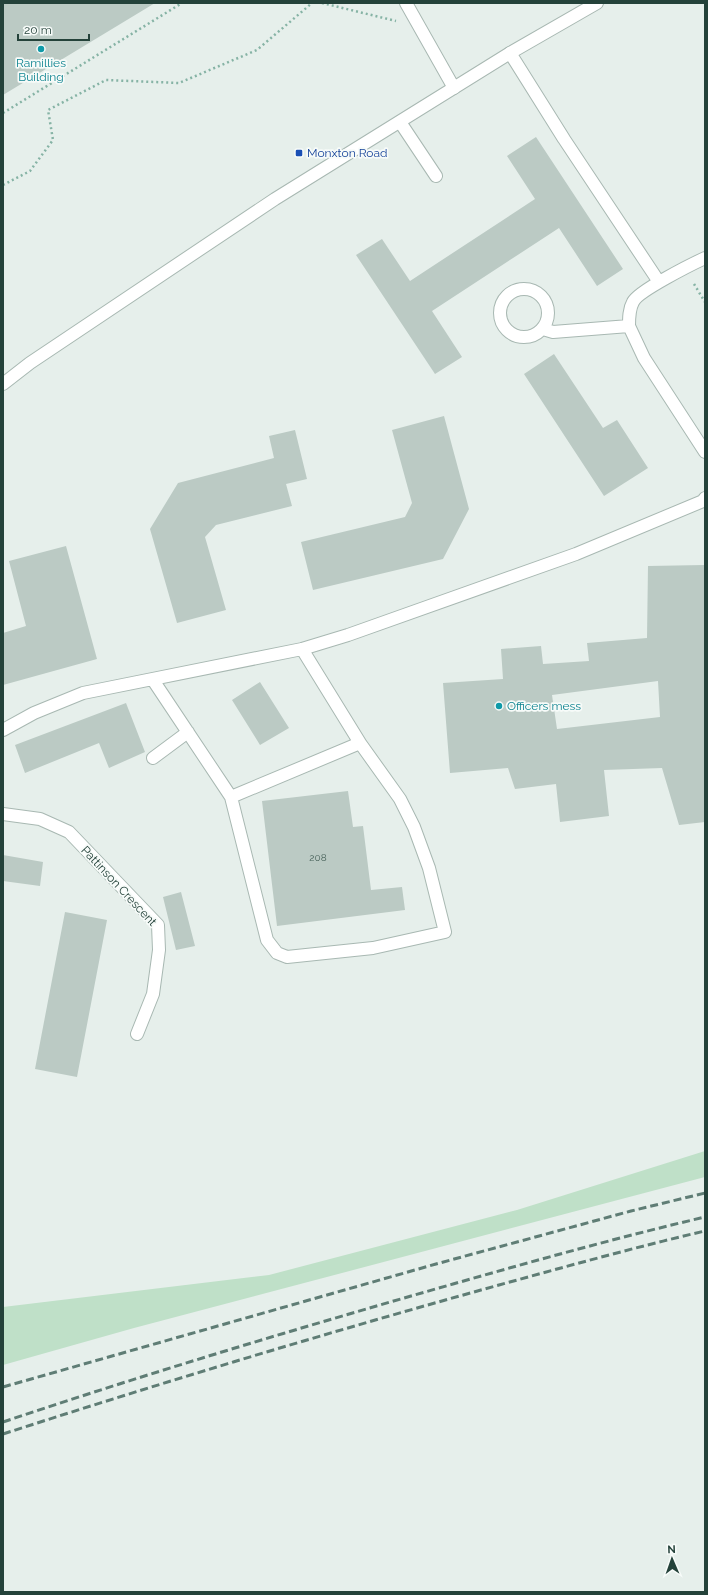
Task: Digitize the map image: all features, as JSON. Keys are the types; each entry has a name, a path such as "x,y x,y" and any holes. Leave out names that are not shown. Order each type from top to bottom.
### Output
{"street":[{"path":"406,3 454,88"},
{"path":"3,384 30,363 274,199 510,53 597,3"},
{"path":"510,53 564,140 659,282"},
{"path":"400,122 436,176"},
{"path":"705,258 659,282 633,300 629,314 629,326 644,358 705,452"},
{"path":"543,329 553,332 629,326"},
{"path":"3,730 34,713 83,693 302,649 576,554 703,501 705,498"},
{"path":"153,680 231,797 267,940 277,953 287,957 373,948 445,932 429,868 414,827 400,799 360,743 302,649"},
{"path":"153,758 188,732"},
{"path":"231,797 360,743"},
{"name":"Pattinson Crescent","path":"3,814 40,820 69,832 158,925 159,950 153,994 137,1034"}],"path":[{"path":"3,113 182,3"},
{"path":"3,185 30,171 53,140 48,110 106,80 179,83 257,50 312,3"},
{"path":"322,3 420,27"}],"green space":[{"path":"705,1151 705,1177 134,1328 3,1365 3,1307 269,1275 517,1210"}],"building":[{"name":"Ramillies Building","path":"3,3 155,3 3,95"},
{"path":"536,137 623,269 597,286 559,228 432,311 462,357 435,374 356,255 382,239 410,281 535,199 507,156"},
{"path":"554,354 603,428 617,420 648,468 604,496 524,374"},
{"path":"444,416 469,509 443,559 313,590 301,542 405,517 412,503 392,430"},
{"path":"295,430 307,479 286,484 292,506 216,525 205,537 226,610 177,623 150,529 178,483 274,458 269,436"},
{"path":"66,546 97,659 3,685 3,633 26,626 9,561"},
{"name":"Officers mess","path":"704,565 705,822 679,825 662,768 604,770 609,816 560,822 556,784 515,789 508,768 450,773 443,683 503,679 501,649 541,646 543,664 589,661 587,643 647,638 648,566","holes":["658,681 660,717 557,729 552,695"]},
{"path":"260,682 289,728 260,745 232,700"},
{"path":"126,703 145,752 109,768 99,743 25,773 15,745"},
{"path":"348,791 353,827 363,826 371,890 402,887 405,910 277,926 262,801"},
{"path":"3,855 43,862 40,886 3,881"},
{"path":"181,892 195,946 176,950 163,897"},
{"path":"65,912 107,920 77,1077 35,1069"}],"railway":[{"path":"3,1387 436,1264 631,1211 705,1193"},
{"path":"3,1422 227,1350 453,1284 705,1217"},
{"path":"3,1434 312,1338 576,1264 705,1231"}],"place":[{"name":"Ramillies Building","path":"41,49"},
{"name":"Monxton Road","path":"299,153"},
{"name":"Officers mess","path":"499,706"}]}
